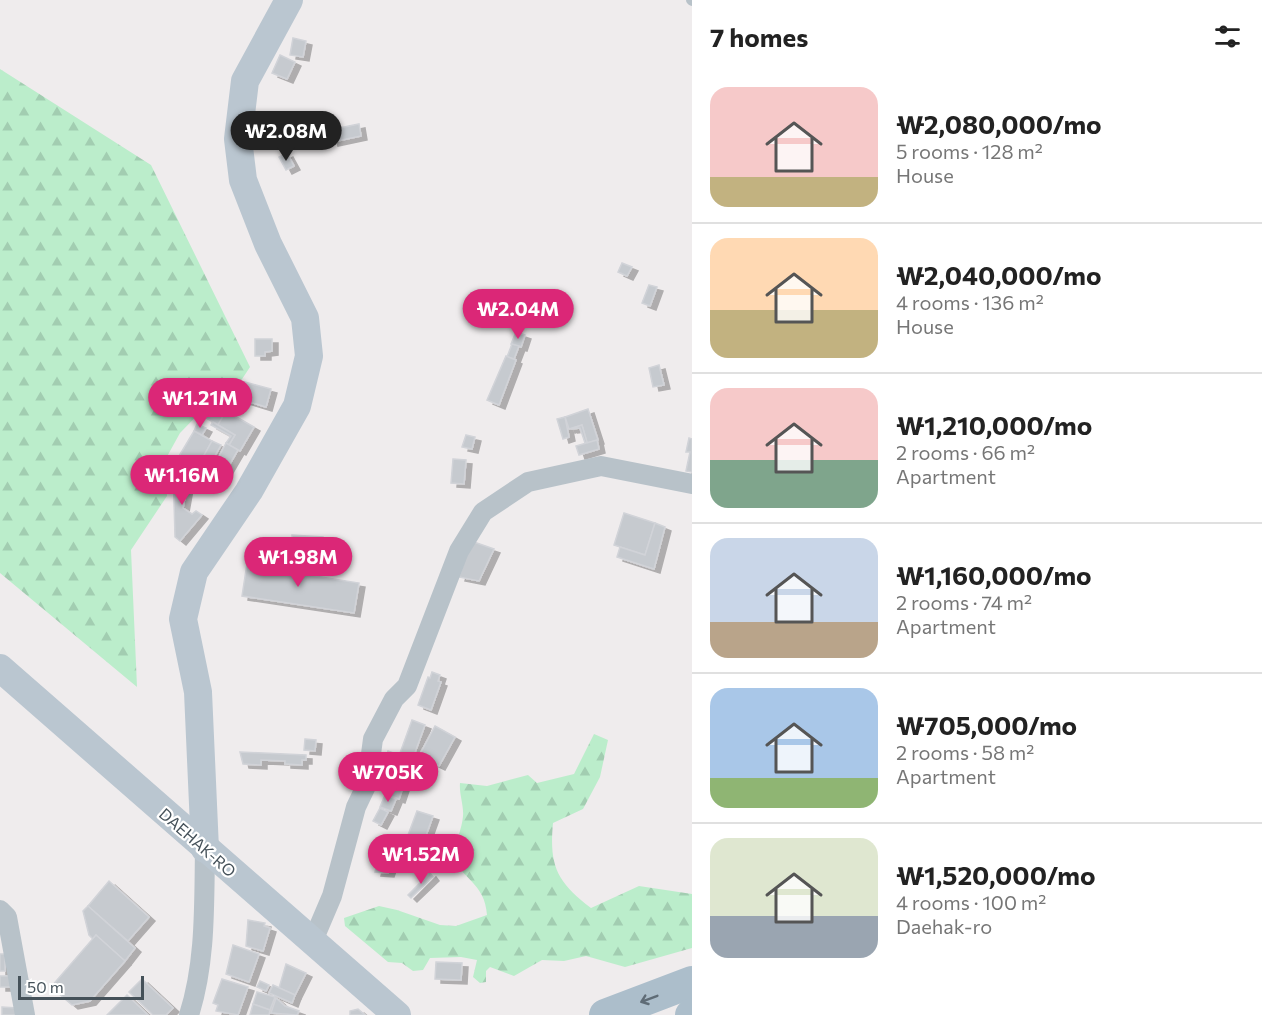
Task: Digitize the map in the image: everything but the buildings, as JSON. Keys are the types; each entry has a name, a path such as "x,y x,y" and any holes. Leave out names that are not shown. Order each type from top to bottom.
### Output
{"main road":[{"path":"605,1015 692,982"}],"street":[{"path":"189,1015 196,991 204,921 204,849 198,692 183,619 195,572 249,491 297,406 309,356 305,318 268,244 243,180 238,139 245,81 289,0"},
{"path":"312,943 332,896 356,807 367,784 373,739 394,699 407,686 459,551 483,512 528,482 601,466 692,484"},
{"name":"DAEHAK-RO","path":"0,668 204,849 397,1015"},
{"path":"0,910 7,917 25,1015"}],"green space":[{"path":"0,69 151,165 250,367 225,405 211,401 180,433 164,462 167,496 131,550 137,687 0,573"},
{"path":"594,734 608,740 600,777 583,809 553,823 552,851 558,872 570,890 591,908 639,886 692,894 692,948 625,967 586,956 564,961 542,960 514,976 490,967 486,971 486,982 480,983 473,977 477,960 461,957 430,958 423,970 413,971 402,963 388,962 345,926 344,918 379,906 440,925 456,926 487,915 482,895 462,871 456,858 456,847 463,816 460,783 487,786 528,775 537,783 574,774"}]}
